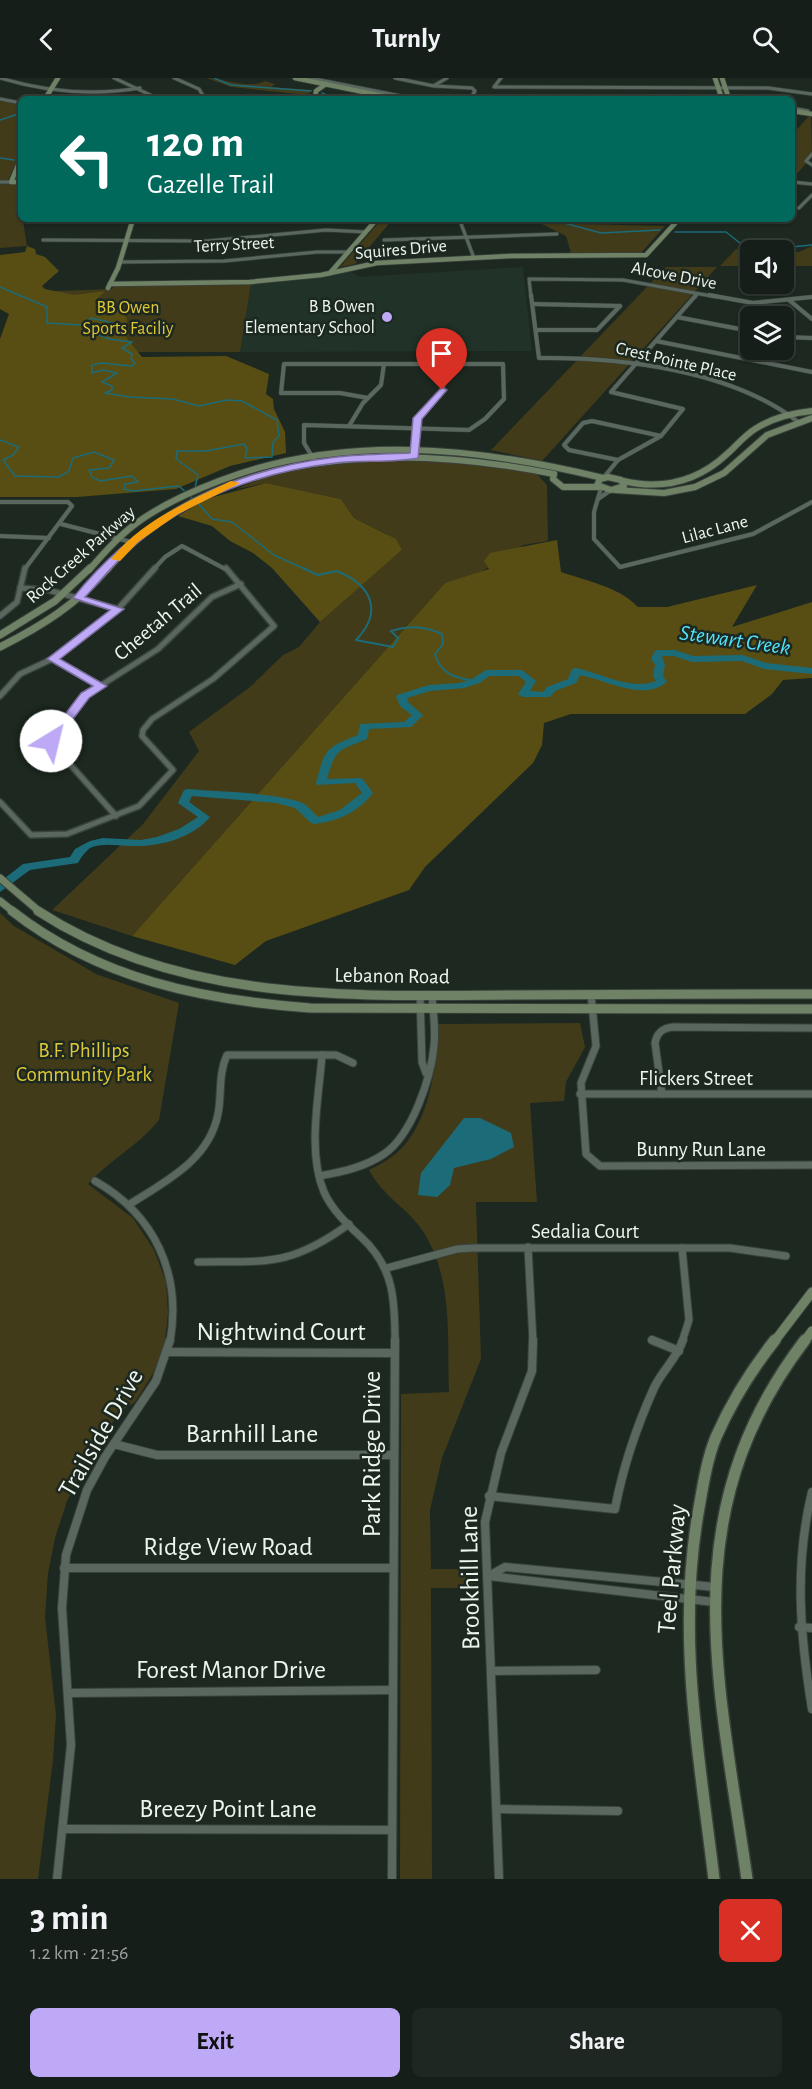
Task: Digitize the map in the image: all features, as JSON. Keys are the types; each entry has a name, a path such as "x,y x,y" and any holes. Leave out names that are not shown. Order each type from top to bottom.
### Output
{"street":[{"path":"0,78 53,90 140,88"},
{"path":"48,96 58,78"},
{"path":"114,78 154,96"},
{"path":"174,78 199,89 203,96"},
{"path":"295,78 384,96"},
{"path":"310,78 401,96"},
{"path":"395,78 434,86 474,89 471,96"},
{"path":"434,86 447,78"},
{"path":"715,78 721,96"},
{"path":"722,78 728,96"},
{"path":"500,79 494,87 768,88 812,94"},
{"path":"315,96 316,91 326,84"},
{"path":"0,99 18,102"},
{"path":"811,155 806,161 812,165"},
{"path":"11,182 18,166"},
{"path":"0,182 18,182"},
{"path":"795,182 812,184"},
{"path":"799,208 812,195"},
{"path":"120,262 132,222"},
{"path":"330,273 374,222"},
{"path":"458,222 474,258"},
{"name":"Squires Drive","path":"120,262 109,286 225,284 330,273 377,263 474,258 646,255 676,222"},
{"path":"43,240 219,240 326,230 366,232"},
{"path":"384,240 557,234"},
{"name":"Terry Street","path":"120,262 224,261 323,251 348,252"},
{"name":"Alcove Drive","path":"532,304 530,279 623,280 753,303 812,297"},
{"path":"600,488 597,483 618,460 661,435 683,409 611,392 697,294"},
{"path":"789,300 812,320"},
{"path":"532,304 600,304 620,306 597,330 536,330 532,304"},
{"path":"677,316 740,329"},
{"name":"Crest Pointe Place","path":"536,330 539,358 586,357 732,387 775,405 790,414 797,422"},
{"path":"794,337 812,338"},
{"path":"656,341 812,372"},
{"path":"316,463 304,442 304,424 416,430 469,430 485,419 503,399 505,392 503,364 284,364 281,393 340,393 368,398"},
{"path":"349,426 368,398 382,383 384,364"},
{"path":"415,452 419,416 443,389 443,364"},
{"name":"Rock Creek Parkway","path":"0,635 29,620 64,594 129,529 165,505 216,481 271,464 355,450 463,451 536,462 603,478 658,487 683,482 718,462 749,433 790,414 812,411"},
{"path":"600,488 666,495 695,488 736,464 763,437 812,418"},
{"path":"618,460 564,448 583,423 592,421 661,435"},
{"name":"Rock Creek Parkway","path":"0,647 51,619 78,598 131,542 174,512 221,489 260,476 316,463 415,452 530,468 555,474 553,478 563,487 600,488"},
{"path":"530,468 536,462"},
{"path":"600,488 597,492 598,499 613,490 623,488 621,480 612,467"},
{"path":"555,474 563,469"},
{"name":"Lilac Lane","path":"598,499 594,539 620,567 743,538 767,528 812,502"},
{"path":"0,502 70,503 71,510 25,567 17,602 0,616"},
{"path":"61,524 131,542"},
{"path":"0,536 49,538"},
{"path":"0,696 20,674 52,659 118,609 165,557 182,546 220,564 241,585 274,626 205,685 152,719 142,733 173,769 144,802 73,833 31,835 20,826 0,802"},
{"name":"Cheetah Trail","path":"116,816 79,777 51,741 85,696 170,639 208,599 241,585"},
{"path":"20,588 64,594 118,609"},
{"path":"52,659 101,686"},
{"name":"Lebanon Road","path":"0,879 20,898 44,915 106,948 193,977 282,991 420,995 812,994"},
{"name":"Lebanon Road","path":"0,901 29,924 91,963 154,985 221,999 276,1006 420,1009 812,1010"},
{"path":"276,1006 282,991"},
{"path":"580,1094 583,1072 593,1057 596,1046 591,994"},
{"path":"720,994 726,1009"},
{"path":"726,1009 733,994"},
{"path":"420,995 423,1062 426,1074"},
{"path":"319,1176 359,1167 378,1158 397,1144 412,1123 434,1044 432,995"},
{"path":"662,1094 655,1042 658,1032 673,1027 812,1028"},
{"path":"130,1204 186,1168 208,1143 215,1130 221,1066 227,1055 322,1055 346,1058 353,1063"},
{"name":"Park Ridge Drive","path":"322,1055 319,1176 330,1204 369,1242 387,1268 395,1300 392,1879"},
{"name":"Flickers Street","path":"580,1094 812,1094"},
{"name":"Bunny Run Lane","path":"580,1094 586,1154 591,1161 600,1166 812,1166"},
{"name":"Trailside Drive","path":"57,1879 71,1755 70,1693 61,1618 64,1568 79,1509 114,1444 154,1386 168,1352 174,1311 169,1268 150,1229 130,1204 95,1181"},
{"path":"198,1262 271,1260 290,1257 313,1249 349,1224"},
{"name":"Brookhill Lane","path":"499,1879 489,1576 485,1522 489,1496 501,1453 532,1371 534,1352 528,1247"},
{"path":"489,1496 615,1509 623,1466 655,1386 679,1351 689,1320 682,1248"},
{"name":"Sedalia Court","path":"387,1268 458,1249 730,1248 786,1256"},
{"name":"Teel Parkway","path":"714,1879 688,1657 688,1584 703,1484 716,1438 755,1366 812,1292"},
{"name":"Teel Parkway","path":"747,1879 719,1680 715,1587 727,1499 742,1449 757,1413 782,1371 812,1331"},
{"path":"652,1340 679,1351"},
{"name":"Nightwind Court","path":"168,1352 394,1353"},
{"name":"Barnhill Lane","path":"114,1444 157,1455 393,1455"},
{"path":"812,1492 805,1515 798,1569 799,1627 812,1709"},
{"path":"489,1576 505,1567 715,1587"},
{"name":"Ridge View Road","path":"64,1568 393,1568"},
{"path":"489,1576 714,1602"},
{"path":"799,1627 812,1628"},
{"path":"492,1671 596,1670"},
{"name":"Forest Manor Drive","path":"70,1693 392,1690"},
{"path":"498,1809 618,1811"},
{"name":"Breezy Point Lane","path":"63,1829 392,1830"}],"shaded area":[{"path":"27,246 35,249 36,254 45,257 59,271 42,286 45,289 74,295 105,291 95,301 96,305 121,309 127,319 126,337 142,357 226,356 269,374 266,394 273,399 274,409 285,432 286,453 230,466 176,489 77,497 0,497 0,339 9,314 0,309 0,255 25,252"},
{"name":"B B Owen Elementary School","path":"523,267 532,351 240,352 251,284 349,271 359,277"},
{"path":"266,483 341,499 354,518 396,539 402,550 320,622 272,568 253,553 230,541 212,526 178,516 206,499"},
{"path":"557,540 561,572 622,594 638,607 667,607 757,585 732,627 812,602 812,678 783,680 772,694 745,714 571,714 544,723 542,745 533,763 425,867 409,890 266,941 235,965 132,936 445,583 489,569 484,561 490,553"}],"green space":[{"path":"206,78 244,84 265,81 275,84 271,87 313,90 308,94 298,94 231,87"},
{"path":"0,101 18,104 18,158 8,180 0,180"},
{"path":"811,114 812,157 795,176 795,132"},
{"path":"0,183 18,183 18,222 23,222 27,246 0,248"},
{"path":"379,222 390,222 355,264 340,267"},
{"path":"535,222 665,226 641,253 571,253 566,236"},
{"path":"812,246 812,266 794,266 794,252"},
{"path":"736,249 740,250 740,266 720,266"},
{"path":"666,267 717,267 542,461 491,450"},
{"name":"BB Owen Sports Faciliy","path":"251,284 240,352 5,352 27,292 112,289 114,285"},
{"path":"403,459 470,463 537,474 547,485 548,541 523,545 478,574 445,583 132,936 52,910 143,824 199,751 189,732 250,687 283,655 299,647 320,622 402,550 387,534 354,518 341,499 266,483 237,489 274,475 318,466"},
{"name":"B.F. Phillips Community Park","path":"0,913 14,926 96,974 179,1003 159,1120 143,1137 88,1184 133,1218 154,1250 166,1282 168,1314 164,1348 154,1372 135,1402 120,1412 94,1448 67,1501 55,1538 48,1573 45,1617 56,1715 53,1760 38,1879 0,1879"},
{"path":"580,1023 585,1047 566,1082 564,1101 530,1103 537,1202 476,1202 481,1359 442,1458 430,1510 431,1569 477,1569 477,1588 431,1588 432,1879 400,1879 401,1394 449,1392 448,1328 444,1286 431,1246 420,1227 386,1193 369,1170 398,1152 415,1131 431,1086 438,1024"}],"water":[{"path":"464,1118 480,1118 511,1133 514,1147 491,1159 454,1168 450,1185 437,1197 418,1195 421,1173"}],"waterway":[{"path":"214,78 231,85 311,91"},
{"path":"322,93 329,96"},
{"path":"0,120 18,114"},
{"path":"0,158 14,160"},
{"path":"560,222 601,233 660,230"},
{"path":"675,232 726,232 740,243"},
{"path":"794,247 812,245"},
{"path":"0,287 47,307 47,323 82,325 91,318 113,323 114,326 102,329 97,334 109,339 132,342 122,348 132,354 131,359 135,363 132,366 101,363 92,365 92,373 103,370 117,373 102,382 112,386 112,390 105,393 129,397 173,399 199,406 227,400 242,401 277,420 279,436 273,442 272,457 245,458 247,448 244,444 206,451 177,451 176,459 198,475 195,488"},
{"path":"0,440 19,447 13,455 3,460 15,476 59,477 69,471 73,458 94,452 114,460 109,468 89,470 92,477 100,481 132,476 138,482 125,484 124,489 132,491 179,486 192,498"},
{"path":"198,503 212,519 232,522 274,555 307,570"},
{"path":"303,568 318,575 337,571 349,577 365,591 370,600 370,619 356,640 393,647 398,638 391,631 410,627 435,631 442,634 443,644 435,654 441,667 456,677 476,681"},
{"name":"Stewart Creek","path":"0,888 27,867 74,860 86,846 94,843 141,843 183,832 205,817 183,803 188,792 276,800 299,805 315,821 338,816 368,793 358,780 321,783 330,755 337,748 363,737 364,726 407,725 418,715 405,705 401,697 429,688 460,686 476,681 486,673 514,672 522,673 531,681 523,694 546,695 551,689 572,681 576,671 631,686 652,686 662,682 658,676 660,665 656,658 658,653 675,653 692,659 743,658 764,666 812,671"}],"slow traffic":[{"path":"116,559 131,542 174,512 235,483"}],"place":[{"name":"B B Owen Elementary School","path":"387,317"}],"route":[{"path":"51,741 52,736 87,693 101,686 52,659 118,609 78,598 108,570 131,542 192,502 241,481 291,467 337,460 415,456 418,418 442,390"}]}
